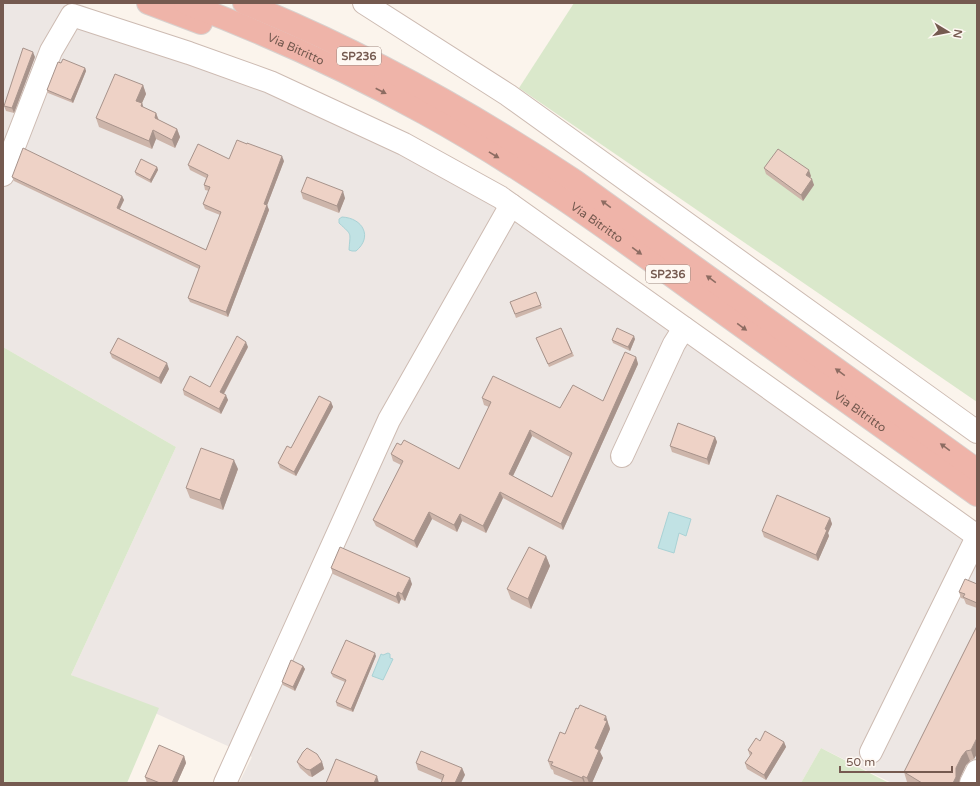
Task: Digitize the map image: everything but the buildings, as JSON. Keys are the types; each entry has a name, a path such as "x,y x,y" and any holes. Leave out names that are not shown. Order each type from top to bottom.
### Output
{"highway":[{"path":"148,3 279,55 346,74"},
{"name":"Via Bitritto","path":"185,3 279,42 346,74 424,113 523,172 632,248 977,495"},
{"name":"Via Bitritto","path":"244,3 282,18 398,76 526,149 575,181 977,470"},
{"path":"276,3 404,66 471,117"}],"street":[{"path":"364,3 508,94 977,432"},
{"path":"3,175 50,51 72,15 189,53 270,82 404,144 500,197 977,537 871,752"},
{"path":"225,783 389,420 511,205"},
{"path":"622,456 674,344 684,328"},
{"path":"971,783 977,771"}],"shaded area":[{"path":"3,3 77,3 270,82 511,205 977,536 977,771 971,783 892,783 821,748 801,783 239,783 252,757 71,675 176,447 3,347"}],"green space":[{"path":"574,3 977,3 977,402 519,88"},
{"path":"3,347 176,447 71,675 159,708 127,783 3,783"},
{"path":"821,748 889,783 801,783"}],"water":[{"path":"342,217 355,221 363,229 365,234 364,240 356,251 349,250 350,235 339,223 339,219"},
{"path":"669,512 691,519 686,536 679,533 674,553 658,548"},
{"path":"388,653 390,654 390,658 393,659 383,680 372,676 381,654 383,655"}]}
